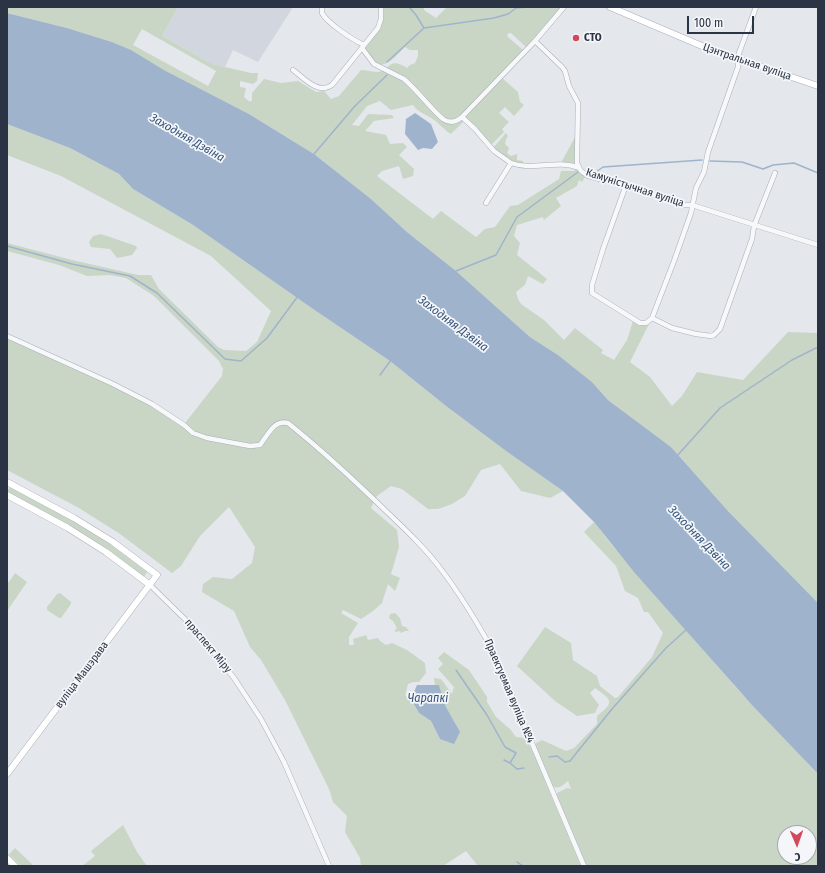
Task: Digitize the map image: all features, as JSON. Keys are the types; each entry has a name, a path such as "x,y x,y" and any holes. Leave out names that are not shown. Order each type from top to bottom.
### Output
{"street":[{"path":"294,70 317,88 324,89 332,86 380,24 381,7"},
{"path":"322,8 322,13 327,19 363,47 374,64 404,79 443,119 453,122 462,117 535,41 564,7"},
{"name":"Цэнтральная вуліца","path":"610,7 688,41 818,86"},
{"name":"Камуністычная вуліца","path":"652,318 674,261 692,206 696,188 704,172 710,146 738,67 739,53 756,7"},
{"name":"Камуністычная вуліца","path":"535,41 562,67 569,86 578,103 577,163 579,168 588,176 626,185 684,205 692,206 818,245"},
{"path":"462,117 475,129 494,151 511,163 524,166 567,165 579,168"},
{"path":"486,204 511,163"},
{"path":"626,185 602,249 591,291 596,296 640,323 646,323 652,318 672,328 711,336 718,332 752,239 754,226 775,173"},
{"name":"Праектуемая вуліца №4","path":"7,336 114,384 152,404 184,425 193,433 207,438 250,446 260,445 274,426 278,423 288,423 351,477 416,540 443,571 464,602 493,651 584,866"},
{"name":"вуліца Машэрава","path":"7,482 74,518 113,542 157,575 7,774"},
{"name":"праспект Міру","path":"7,496 68,528 106,552 150,585 195,629 234,678 261,719 284,762 329,866"},
{"path":"7,858 15,866"}],"shaded area":[{"path":"178,7 293,7 258,62 233,50 225,67 212,64 162,36"}],"green space":[{"path":"7,7 178,7 162,36 212,64 251,73 258,73 257,81 253,84 240,81 240,87 246,88 244,97 250,102 252,100 252,93 264,79 281,83 298,81 316,92 324,91 331,99 339,96 361,70 378,72 382,71 393,63 407,68 415,63 418,56 418,50 410,50 405,47 388,63 380,65 374,62 364,48 379,29 382,7 424,7 424,10 436,18 446,8 562,7 526,47 511,33 507,35 523,50 518,57 457,119 445,122 451,124 462,120 464,121 451,134 413,105 391,110 380,101 367,106 352,125 359,126 368,114 392,115 394,118 374,121 365,131 386,135 390,144 403,143 407,147 399,155 414,169 413,176 403,179 399,166 382,171 377,176 433,219 441,211 476,237 485,229 495,227 510,206 518,205 559,179 561,171 574,171 577,169 567,167 562,161 575,137 575,157 585,177 582,182 579,180 577,186 556,198 561,206 544,220 543,217 517,225 514,236 520,243 517,255 547,279 543,284 528,276 525,285 516,292 518,299 521,304 544,320 564,340 575,328 603,350 601,353 614,360 627,340 633,321 643,325 649,324 630,362 650,377 672,406 682,396 697,372 743,380 788,332 818,333 818,603 728,511 671,447 608,400 592,382 558,355 530,337 456,271 407,232 371,199 314,154 249,114 164,70 130,50 112,42 67,28 7,13","holes":["142,29 216,71 208,86 133,45"]},
{"path":"502,78 518,92 520,102 524,105 514,116 505,107 499,113 509,122 502,129 504,132 492,144 490,144 465,117"},
{"path":"7,124 70,148 119,174 133,189 193,225 390,361 446,406 563,491 550,498 521,491 500,464 481,470 465,496 452,504 438,509 428,509 402,489 391,486 377,496 371,508 397,530 399,547 391,574 400,578 395,591 388,584 382,603 361,619 343,610 341,613 358,623 349,637 349,645 354,645 353,639 366,635 368,640 378,638 386,645 392,643 407,650 425,663 426,673 419,682 408,684 405,695 411,699 419,713 431,721 440,739 459,732 446,707 439,685 435,685 434,678 441,679 452,694 454,687 438,669 443,664 438,658 444,652 469,670 487,697 487,702 496,717 510,729 516,737 526,738 540,767 581,866 478,866 466,851 443,866 361,866 360,858 345,832 347,816 333,802 329,789 285,700 261,660 250,647 234,611 202,592 203,584 213,577 232,579 252,563 255,547 229,507 200,536 181,566 172,573 120,534 79,508 7,470 7,334 71,364 185,423 222,376 223,369 219,361 154,296 126,278 110,275 87,276 59,265 7,251 7,243 138,275 151,275 159,289 218,347 224,350 246,351 257,342 271,311 211,256 61,176 7,155"},
{"path":"506,133 508,136 505,144 509,148 507,153 511,156 517,154 517,160 523,161 524,165 511,161 493,148"},
{"path":"101,234 136,246 137,248 132,255 117,258 110,249 91,247 89,242 93,236"},
{"path":"10,487 72,520 111,545 147,572 144,577 108,549 69,525 7,492"},
{"path":"594,522 610,543 739,691 818,774 818,866 586,866 556,796 557,793 567,788 571,789 568,781 562,786 558,787 551,785 535,744 542,740 566,751 574,748 597,724 597,716 609,704 608,698 595,688 590,693 599,705 595,713 577,716 555,701 517,666 545,627 571,643 573,660 597,676 600,686 615,698 618,697 652,657 663,633 648,612 644,612 638,598 625,591 616,566 584,532"},
{"path":"15,573 27,582 7,611 7,581 9,582"},
{"path":"60,593 71,602 71,604 61,618 59,618 47,610 47,607 57,594"},
{"path":"395,613 400,618 402,626 406,627 409,631 401,633 399,631 394,631 397,628 393,621 389,618 390,614"},
{"path":"123,825 137,852 147,866 82,866 95,856 91,851"},
{"path":"15,848 34,866 21,866 9,854"}],"water":[{"name":"Заходняя Дзвіна","path":"7,13 67,28 112,42 131,50 164,70 249,114 314,154 371,199 407,232 456,271 530,337 558,355 592,382 608,400 671,447 728,511 818,603 818,774 751,704 634,572 594,522 563,491 446,406 390,361 193,225 133,189 119,174 70,148 7,124"},
{"path":"415,113 431,124 438,142 432,149 423,148 418,150 405,134 406,119"},
{"name":"Чарапкі","path":"417,685 439,685 446,707 460,732 454,744 440,739 431,721 419,713 411,699"}],"waterway":[{"path":"409,7 424,28"},
{"path":"387,62 424,28 494,18 508,14 516,8 528,7"},
{"path":"314,154 355,106 387,75"},
{"path":"587,172 596,172 603,167 702,160"},
{"path":"710,161 742,162 763,169 773,165 794,163 818,173"},
{"path":"456,271 496,255 517,217 578,172"},
{"path":"7,246 72,264 130,276 157,293 225,359 241,361 267,338 298,296"},
{"path":"677,456 720,408 792,360 818,347"},
{"path":"380,375 391,360"},
{"path":"549,757 557,756 565,762 570,761 612,709 666,648 687,629"},
{"path":"456,670 487,715 505,747 516,753 510,763"},
{"path":"504,760 517,769 524,768"},
{"path":"517,862 523,866"}],"place":[{"name":"СТО","path":"576,38"}]}
